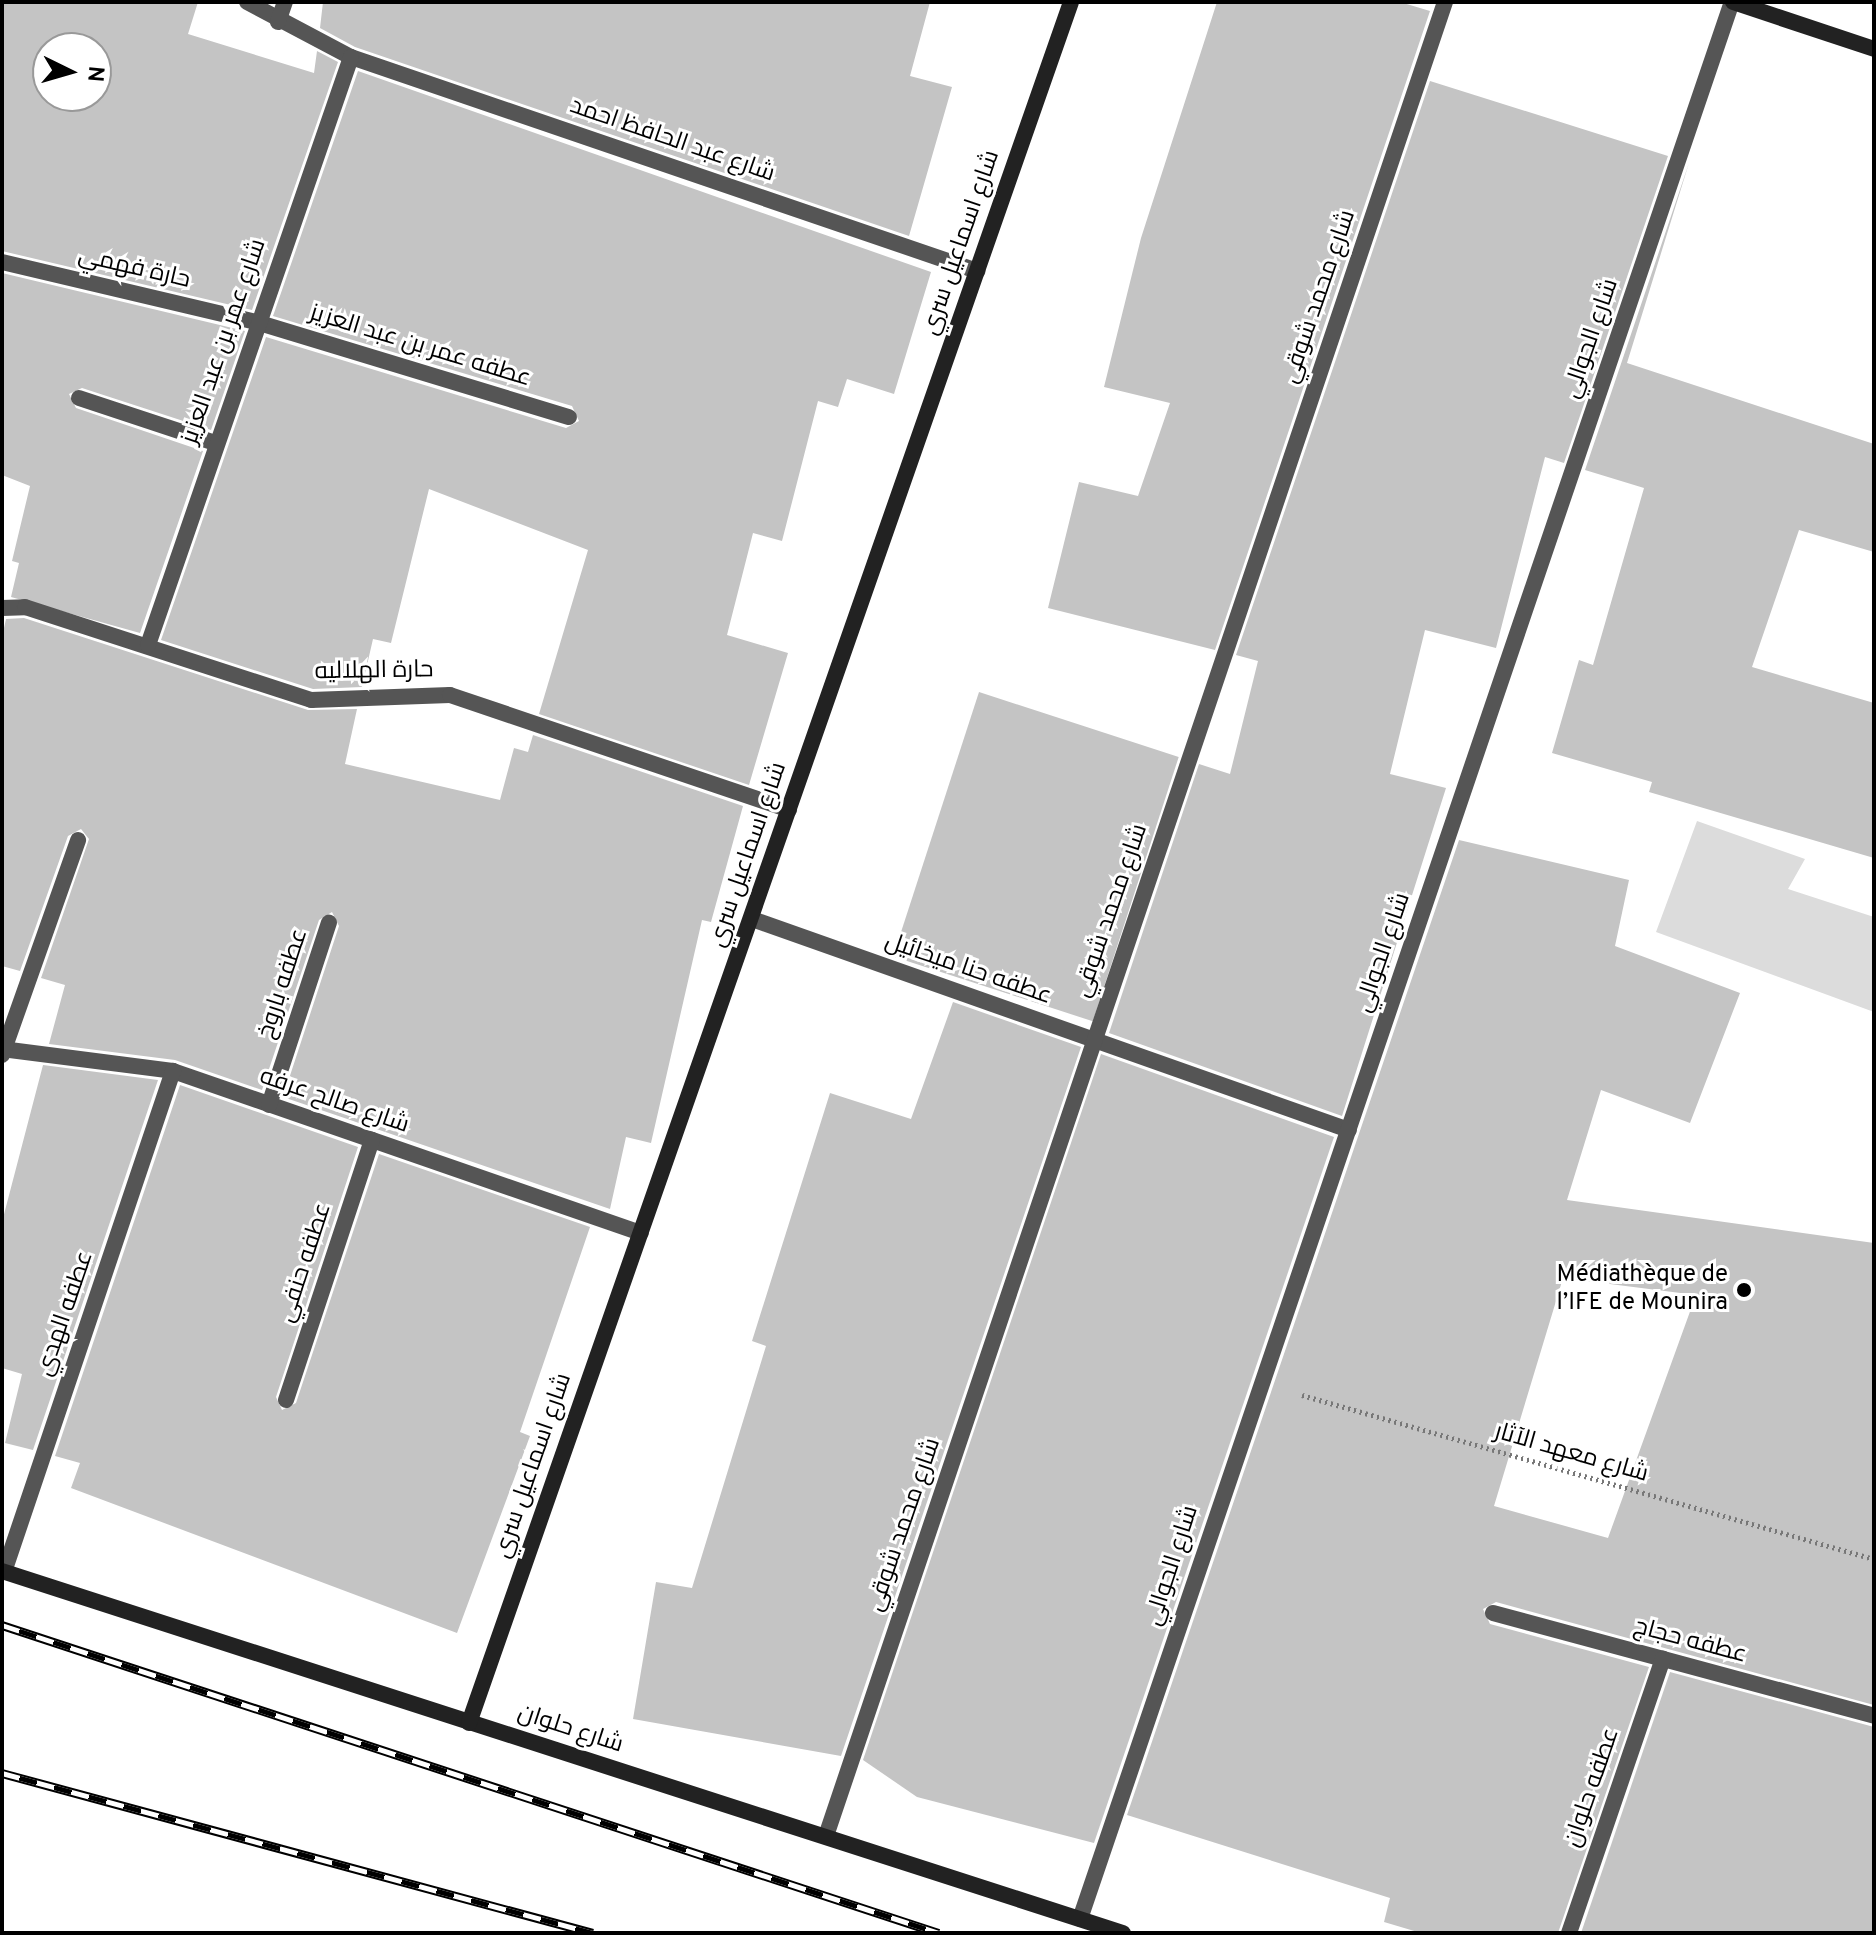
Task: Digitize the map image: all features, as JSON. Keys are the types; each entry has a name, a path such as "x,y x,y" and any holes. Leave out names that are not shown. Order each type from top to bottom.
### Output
{"street":[{"name":"شارع عبد الحافظ احمد","path":"247,2 278,22 351,57 977,271"},
{"path":"278,22 285,2"},
{"name":"شارع اسماعيل سري","path":"469,1723 1071,2"},
{"name":"شارع محمد شوقي","path":"826,1836 1445,2"},
{"path":"1732,2 1874,49"},
{"name":"شارع الجوالي","path":"1080,1919 1259,1383 1349,1130 1732,2"},
{"name":"شارع عمر بن عبد العزيز","path":"148,645 256,322 351,57"},
{"name":"حارة فهمي","path":"2,262 256,322"},
{"name":"عطفه عمر بن عبد العزيز","path":"256,322 569,417"},
{"path":"79,398 215,443"},
{"name":"حارة الهلاليه","path":"2,608 25,607 311,700 450,695 789,810"},
{"path":"3,1051 78,840"},
{"name":"عطفه حنا ميخائيل","path":"752,919 1349,1130"},
{"name":"عطفه باروخ","path":"269,1105 329,923"},
{"name":"شارع صالح عرفه","path":"3,1051 173,1071 641,1233"},
{"name":"عطفه الهدي","path":"3,1572 173,1071"},
{"name":"عطفه حنفي","path":"286,1400 372,1140"},
{"name":"شارع حلوان","path":"3,1572 1123,1933"},
{"name":"عطفه حجاج","path":"1493,1613 1874,1716"},
{"name":"عطفه حلوان","path":"1569,1933 1663,1659"}],"path":[{"name":"شارع معهد الآثار","path":"1259,1383 1874,1559"}],"shaded area":[{"path":"1697,821 1805,859 1788,889 1874,917 1874,1012 1656,932"}],"building":[{"path":"2,2 198,2 188,34 314,73 317,51 338,62 252,310 2,251"},
{"path":"323,2 930,2 910,76 952,87 909,236 355,47 320,28"},
{"path":"1217,2 1400,2 1430,11 1215,650 1048,608 1079,482 1138,496 1170,403 1104,387 1141,238"},
{"path":"358,71 931,272 894,394 847,379 838,407 818,401 782,541 753,533 727,635 788,653 749,785 539,714 588,550 429,489 391,643 373,639 362,687 313,689 161,640 266,337 566,428 579,421 572,406 273,316"},
{"path":"1430,81 1668,156 1564,463 1545,457 1496,648 1425,630 1390,774 1446,788 1342,1116 1109,1033 1199,764 1230,774 1258,661 1236,655"},
{"path":"1689,163 1627,363 1874,444 1874,552 1799,530 1752,667 1874,703 1874,858 1649,792 1652,782 1552,753 1579,660 1593,665 1644,488 1585,470"},
{"path":"2,273 245,331 211,430 82,388 69,394 76,408 203,451 140,633 11,597 19,563 12,561 30,486 2,475"},
{"path":"24,618 308,710 357,709 345,764 500,800 514,748 528,752 533,735 743,806 711,922 702,920 651,1143 626,1137 610,1209 283,1097 339,926 332,912 319,920 262,1090 175,1060 49,1044 65,985 41,978 89,839 81,829 68,836 20,971 2,966 2,637 6,619"},
{"path":"979,692 1179,757 1093,1021 893,956"},
{"path":"1459,840 1629,880 1615,946 1740,993 1690,1123 1601,1090 1567,1200 1874,1243 1874,1705 1496,1602 1483,1609 1490,1624 1649,1667 1558,1933 1421,1933 1384,1922 1390,1898 1127,1815","holes":["1563,1278 1696,1295 1608,1538 1494,1506"]},
{"path":"953,1002 1081,1047 841,1756 633,1719 656,1582 692,1588 766,1346 752,1341 830,1093 911,1119"},
{"path":"1101,1054 1334,1137 1094,1843 917,1797 863,1760"},
{"path":"43,1065 158,1080 33,1450 5,1443 22,1374 2,1368 2,1222"},
{"path":"180,1085 358,1147 276,1397 282,1410 296,1403 379,1154 590,1227 520,1432 530,1436 457,1633 71,1488 80,1463 55,1456"},
{"path":"1670,1672 1874,1727 1874,1933 1581,1933"}],"railway":[{"path":"2,1625 939,1933"},
{"path":"2,1773 593,1933"}],"place":[{"name":"Médiathèque de l’IFE de Mounira","path":"1744,1290"}]}
